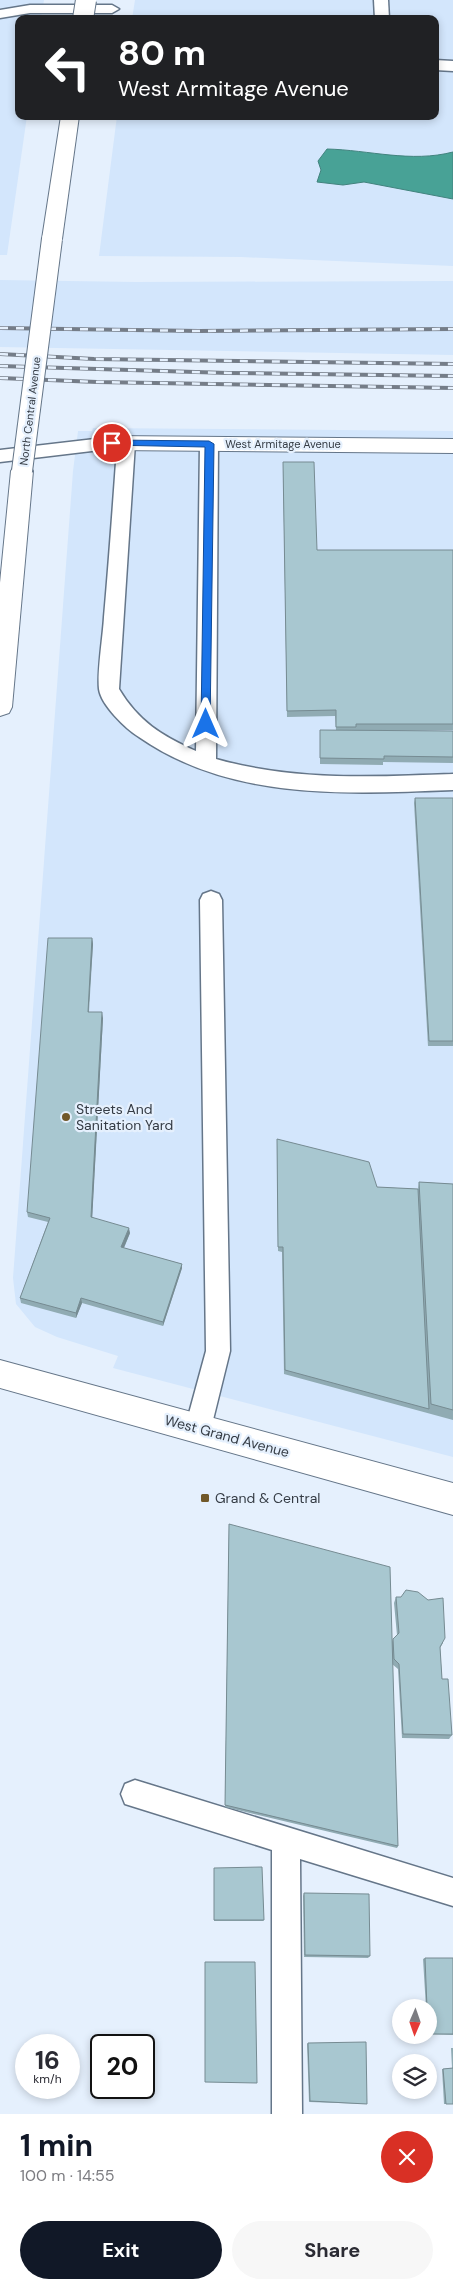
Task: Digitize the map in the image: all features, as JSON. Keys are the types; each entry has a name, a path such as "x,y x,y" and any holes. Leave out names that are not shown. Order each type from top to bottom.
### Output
{"street":[{"path":"84,15 86,0"},
{"name":"North Central Avenue","path":"0,707 22,471 69,120"},
{"name":"West Armitage Avenue","path":"119,443 453,446"},
{"name":"West Grand Avenue","path":"0,1374 453,1498"}],"lane":[{"path":"381,0 382,15"},
{"path":"0,14 30,9 112,9"},
{"path":"439,66 453,66"},
{"path":"0,456 119,443 109,690 132,723 182,756 225,772 287,781 373,785 453,782"},
{"path":"206,764 209,444"},
{"path":"198,1428 218,1351 211,900"},
{"path":"135,1794 453,1892"},
{"path":"286,1841 288,2114"}],"shaded area":[{"path":"0,0 44,0 42,15 15,15 15,120 26,120 7,255 0,255"},
{"path":"135,0 453,0 453,266 241,257 99,256 116,120 439,120 439,15 133,15"},
{"path":"327,149 406,156 437,155 453,152 453,199 364,182 343,185 317,182 321,170 318,161"},
{"path":"0,280 136,282 453,281 453,355 0,347"},
{"path":"93,428 453,431 453,1457 113,1368 118,1356 57,1337 35,1327 16,1304 13,1278 73,471 78,431 92,431"}],"building":[{"path":"283,462 314,462 317,550 453,550 453,724 356,724 356,727 336,727 336,710 287,711"},
{"path":"320,730 453,731 453,757 384,756 384,759 320,758"},
{"path":"415,798 453,798 453,1041 429,1041"},
{"name":"Streets And Sanitation Yard","path":"48,938 92,938 88,1012 102,1012 91,1217 129,1228 121,1247 182,1264 163,1322 81,1298 76,1313 20,1298 50,1218 27,1212"},
{"path":"277,1139 369,1162 377,1187 418,1189 429,1409 285,1370 283,1247 278,1247"},
{"path":"419,1182 453,1184 453,1410 431,1404"},
{"path":"229,1524 390,1567 398,1846 225,1805"},
{"path":"406,1590 418,1592 428,1600 443,1598 445,1638 440,1647 442,1679 448,1679 452,1735 403,1734 399,1664 394,1659 393,1639 399,1633 396,1597 401,1597"},
{"path":"262,1867 264,1920 214,1920 214,1868"},
{"path":"304,1893 369,1894 370,1956 305,1955"},
{"path":"425,1958 453,1958 453,2034 438,2034 438,1999 427,1999"},
{"path":"205,1962 255,1962 257,2083 205,2082"},
{"path":"366,2042 367,2104 310,2101 308,2043"},
{"path":"453,2068 453,2104 446,2104 443,2069"}],"railway":[{"path":"0,328 199,331 453,329"},
{"path":"0,354 94,359 453,364"},
{"path":"0,366 228,373 453,376"},
{"path":"0,378 97,382 453,388"}],"place":[{"name":"Streets And Sanitation Yard","path":"66,1117"},
{"name":"Grand & Central","path":"205,1498"}],"route":[{"path":"112,443 209,444 206,724"}]}
